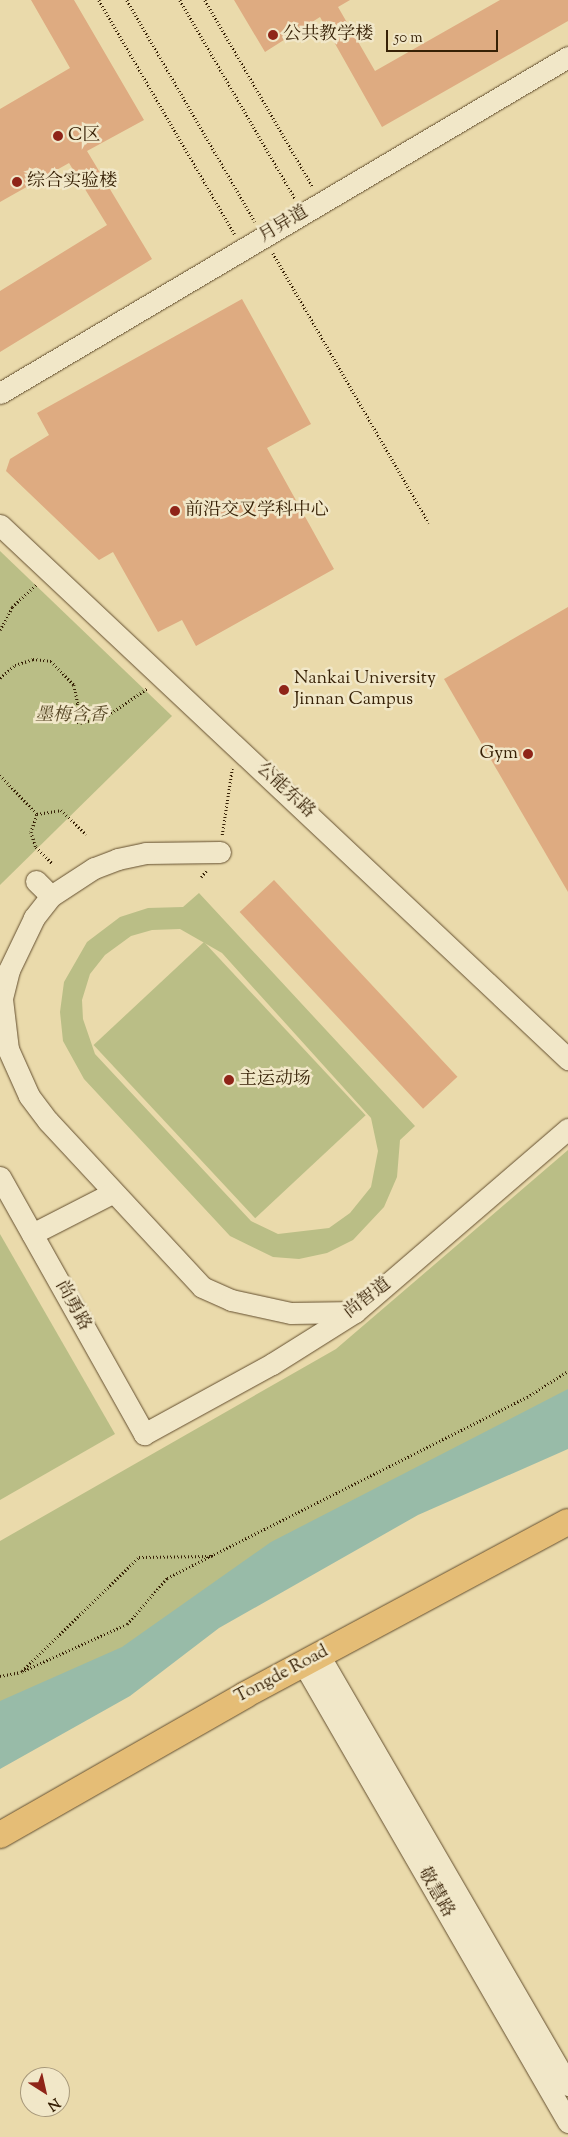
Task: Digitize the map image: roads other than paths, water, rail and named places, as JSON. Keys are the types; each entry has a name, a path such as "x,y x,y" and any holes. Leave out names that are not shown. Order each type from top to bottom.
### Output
{"main road":[{"name":"Tongde Road","path":"0,1852 315,1666 568,1522"},
{"name":"Tongde Road","path":"0,1835 315,1666 568,1539"}],"street":[{"name":"月异道","path":"0,393 568,58"},
{"name":"公能东路","path":"0,525 568,1059"},
{"path":"220,852 146,853 118,859 94,868 51,896 34,918 9,970 2,999 8,1049 29,1096 112,1193 202,1287 231,1300 291,1313 355,1312"},
{"path":"36,881 51,896"},
{"name":"尚智道","path":"144,1434 272,1364 355,1312 568,1129"},
{"name":"尚勇路","path":"0,1177 144,1434"},
{"path":"32,1234 112,1193"},
{"name":"敬慧路","path":"315,1666 568,2085"},
{"name":"敬慧路","path":"315,1666 568,2122"}],"place":[{"name":"公共教学楼","path":"273,35"},
{"name":"C区","path":"58,136"},
{"name":"综合实验楼","path":"17,182"},
{"name":"前沿交叉学科中心","path":"175,511"},
{"name":"Nankai University Jinnan Campus","path":"284,690"},
{"name":"Gym","path":"528,754"},
{"name":"主运动场","path":"229,1080"}],"park label":[{"name":"墨梅含香","path":"71,716"}]}
